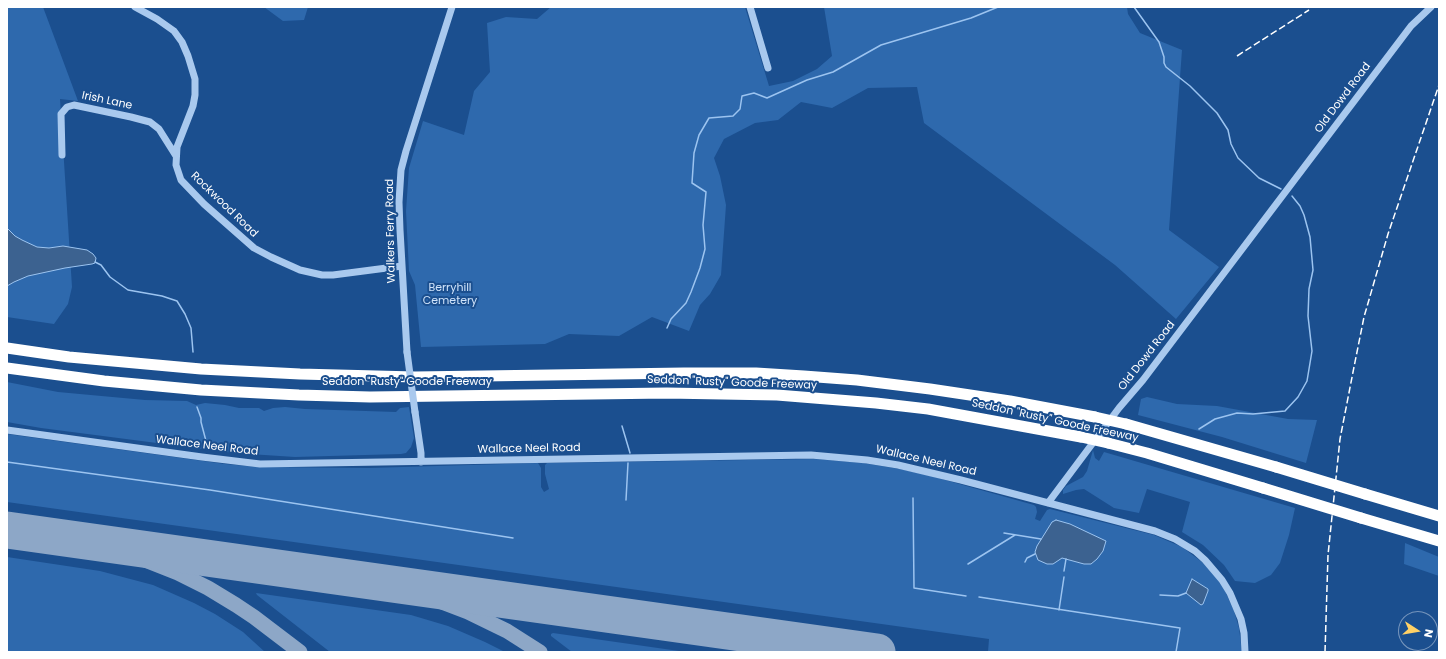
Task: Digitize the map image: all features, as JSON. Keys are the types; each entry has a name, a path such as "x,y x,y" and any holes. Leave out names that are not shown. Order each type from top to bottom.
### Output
{"highway":[{"name":"Seddon \"Rusty\" Goode Freeway","path":"7,348 76,357 194,369 314,375 418,377 756,373 857,380 1010,401 1126,424 1439,516"},
{"name":"Seddon \"Rusty\" Goode Freeway","path":"7,368 111,382 201,390 307,395 370,397 667,392 777,395 928,409 1081,437 1147,453 1438,541"}],"street":[{"name":"Rockwood Road","path":"135,7 157,19 174,31 182,42 195,79 193,106 180,138 176,156 178,173 189,189 244,241 271,258 300,270 322,275 346,274 402,266"},
{"name":"Walkers Ferry Road","path":"421,462 407,352 399,202 401,170 452,7"},
{"path":"750,7 768,68"},
{"name":"Old Dowd Road","path":"1048,503 1411,26 1431,7"},
{"name":"Irish Lane","path":"62,155 62,114 67,107 74,105 150,122 159,129 176,156"},
{"name":"Wallace Neel Road","path":"7,430 260,464 828,456 898,465 1048,503"},
{"path":"1048,503 1164,534 1176,539 1195,551 1214,569 1230,593 1241,619 1244,633 1245,652"}],"green space":[{"path":"7,7 43,7 78,101 60,99 72,287 68,304 54,324 7,317"},
{"path":"264,7 308,7 304,20 283,21"},
{"name":"Berryhill Cemetery","path":"551,7 745,7 769,86 793,81 817,69 832,56 824,7 1127,7 1128,14 1140,33 1182,50 1169,230 1219,267 1176,319 1115,265 924,123 917,87 868,88 832,108 801,102 778,120 755,123 724,139 714,158 720,176 726,205 721,275 710,294 700,305 689,331 652,317 619,336 569,334 545,344 421,347 415,285 409,271 406,211 409,168 423,121 464,135 474,91 490,72 487,23 506,17 537,19"},
{"path":"7,382 58,392 145,400 187,401 196,405 205,403 239,408 259,408 264,411 273,408 285,407 396,412 400,408 409,407 414,438 411,447 406,453 401,454 295,457 234,453 41,428 7,422"},
{"path":"1147,397 1177,404 1217,406 1288,419 1317,420 1306,463 1222,437 1138,415 1141,399"},
{"path":"7,434 225,464 258,467 369,468 538,463 541,468 541,487 544,492 549,489 545,474 545,465 547,463 815,459 863,463 900,469 931,476 1034,505 1037,512 1035,519 1040,521 1047,510 1050,509 1154,535 1182,547 1202,562 1219,580 1234,611 1239,628 1242,652 988,652 989,639 7,502"},
{"path":"1093,450 1095,458 1099,461 1104,452 1295,508 1289,535 1280,563 1271,575 1255,583 1235,581 1224,565 1203,545 1182,532 1190,502 1147,489 1139,513 1114,508 1084,489 1063,494 1063,490 1066,486 1083,477 1087,471"},
{"path":"1405,543 1439,557 1439,576 1404,564"},
{"path":"7,557 100,571 153,585 215,614 243,632 265,652 7,652"},
{"path":"256,593 411,615 448,626 505,652 330,652"},
{"path":"553,633 686,652 572,652 551,636"}],"shaded area":[{"path":"7,228 15,236 37,247 49,248 63,246 87,250 96,258 95,263 28,276 7,286"},
{"path":"1056,520 1070,524 1106,541 1103,551 1097,559 1091,564 1084,564 1062,558 1053,564 1047,564 1038,560 1035,552 1037,546 1052,522"},
{"path":"1192,579 1208,589 1203,604 1201,605 1186,593"}],"waterway":[{"path":"667,328 671,319 686,303 700,268 705,249 703,225 706,192 692,183 694,153 699,135 709,118 733,116 740,109 742,96 754,93 767,98 807,80 833,72 881,45 971,18 998,7"},
{"path":"1134,7 1159,42 1166,67 1190,86 1217,113 1228,130 1231,144 1238,158 1259,178 1281,189"},
{"path":"1199,429 1215,419 1237,413 1253,414 1285,411 1298,397 1307,381 1312,351 1308,316 1309,289 1313,270 1310,237 1304,215 1300,206 1292,196"},
{"path":"95,262 101,265 110,277 128,290 162,296 177,301 191,328 193,352"},
{"path":"197,407 206,441"},
{"path":"622,426 630,453"},
{"path":"7,462 210,490 513,538"},
{"path":"626,500 628,463"},
{"path":"913,498 914,588 966,596"},
{"path":"1004,533 1041,539"},
{"path":"968,564 1015,535"},
{"path":"1025,562 1027,558 1035,554"},
{"path":"1064,571 1066,559"},
{"path":"1059,610 1064,577"},
{"path":"1160,595 1178,596 1186,593"},
{"path":"979,597 1180,628 1176,652"}],"taxiway":[{"path":"56,537 89,543 135,556 178,573 208,588 236,605 300,652"},
{"path":"377,582 434,599 468,612 507,631 540,652"},
{"path":"768,637 785,642 798,652"},
{"path":"843,647 855,652"}],"runway":[{"path":"7,530 877,652"}],"railway":[{"path":"1237,56 1309,10"},
{"path":"1325,652 1328,555 1340,439 1364,317 1388,234 1439,85"}]}
